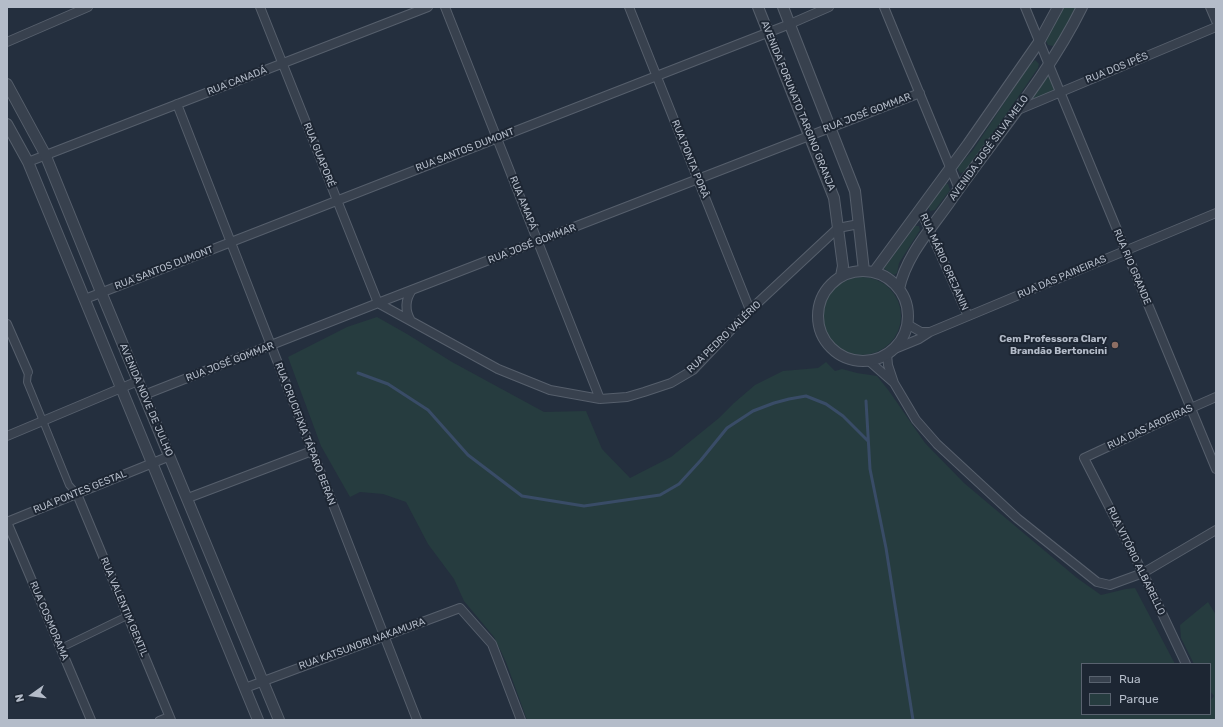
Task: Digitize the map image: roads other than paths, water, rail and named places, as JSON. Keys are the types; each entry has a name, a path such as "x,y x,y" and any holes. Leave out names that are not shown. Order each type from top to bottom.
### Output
{"street":[{"path":"7,42 88,7"},
{"name":"RUA GUAPORÉ","path":"260,7 378,303"},
{"name":"RUA CANADÁ","path":"28,162 45,154 428,7"},
{"name":"RUA AMAPÁ","path":"445,7 600,399"},
{"name":"RUA PONTA PORÂ","path":"629,7 750,310"},
{"name":"AVENIDA FORUNATO TARGINO GRANJA","path":"758,7 834,198 843,266 841,276"},
{"path":"783,7 855,191 859,224 869,271"},
{"name":"RUA SANTOS DUMONT","path":"85,299 790,24 829,7"},
{"path":"884,7 959,189"},
{"path":"1025,7 1039,42"},
{"name":"AVENIDA JOSÉ SILVA MELO","path":"869,271 920,209 1039,42 1058,7"},
{"name":"AVENIDA JOSÉ SILVA MELO","path":"899,289 902,276 908,262 1049,65 1082,7"},
{"path":"1210,7 1216,21"},
{"name":"RUA DOS IPÊS","path":"1018,110 1216,27"},
{"name":"RUA RIO GRANDE","path":"1039,42 1216,469"},
{"name":"AVENIDA NOVE DE JULHO","path":"7,84 45,154 279,720"},
{"name":"RUA JOSÉ GOMMAR","path":"144,396 378,303 539,242 920,93"},
{"name":"RUA CRUCIFIXIA TÁPARO BERAN","path":"177,104 417,720"},
{"name":"AVENIDA NOVE DE JULHO","path":"7,124 28,162 258,720"},
{"name":"RUA MÁRIO GREJANIN","path":"920,209 968,316"},
{"name":"RUA DAS PAINEIRAS","path":"889,352 919,339 930,332 1216,213"},
{"path":"838,228 859,224"},
{"name":"RUA PEDRO VALÉRIO","path":"378,303 506,372 550,390 600,399 627,397 671,383 693,370 750,310 838,228"},
{"path":"869,271 884,276 892,281 899,289 905,300 908,312 907,324 899,343 889,352 869,361 855,360 842,356 831,347 823,336 819,323 818,309 822,296 830,285 841,276 852,272 869,271"},
{"path":"412,290 407,298 406,306 407,312 412,321"},
{"path":"7,324 28,372 27,382 69,485 76,494"},
{"path":"907,324 921,332 930,332"},
{"path":"889,352 888,365 894,383 916,420 937,444 1017,518 1097,582 1110,585 1143,573 1216,530"},
{"path":"869,361 894,383"},
{"path":"7,436 138,381"},
{"name":"RUA DAS AROEIRAS","path":"1084,458 1216,397"},
{"path":"188,498 312,450"},
{"name":"RUA PONTES GESTAL","path":"7,522 170,456"},
{"name":"RUA VITÓRIO ALBARELLO","path":"1084,458 1143,573 1186,663"},
{"name":"RUA VALENTIM GENTIL","path":"76,494 170,718"},
{"name":"RUA COSMORAMA","path":"7,522 91,720"},
{"name":"RUA KATSUNORI NAKAMURA","path":"245,688 460,608 492,644 521,720"},
{"path":"61,648 127,616"},
{"path":"159,720 170,718"}],"waterway":[{"path":"358,373 388,384 428,410 468,455 522,496 584,506 660,495 679,484 727,428 753,411 789,399 806,396 826,404 843,416 868,441"},
{"path":"866,401 870,469 886,548 913,720"}],"place":[{"name":"Cem Professora Clary Brandão Bertoncini","path":"1115,345"}]}
